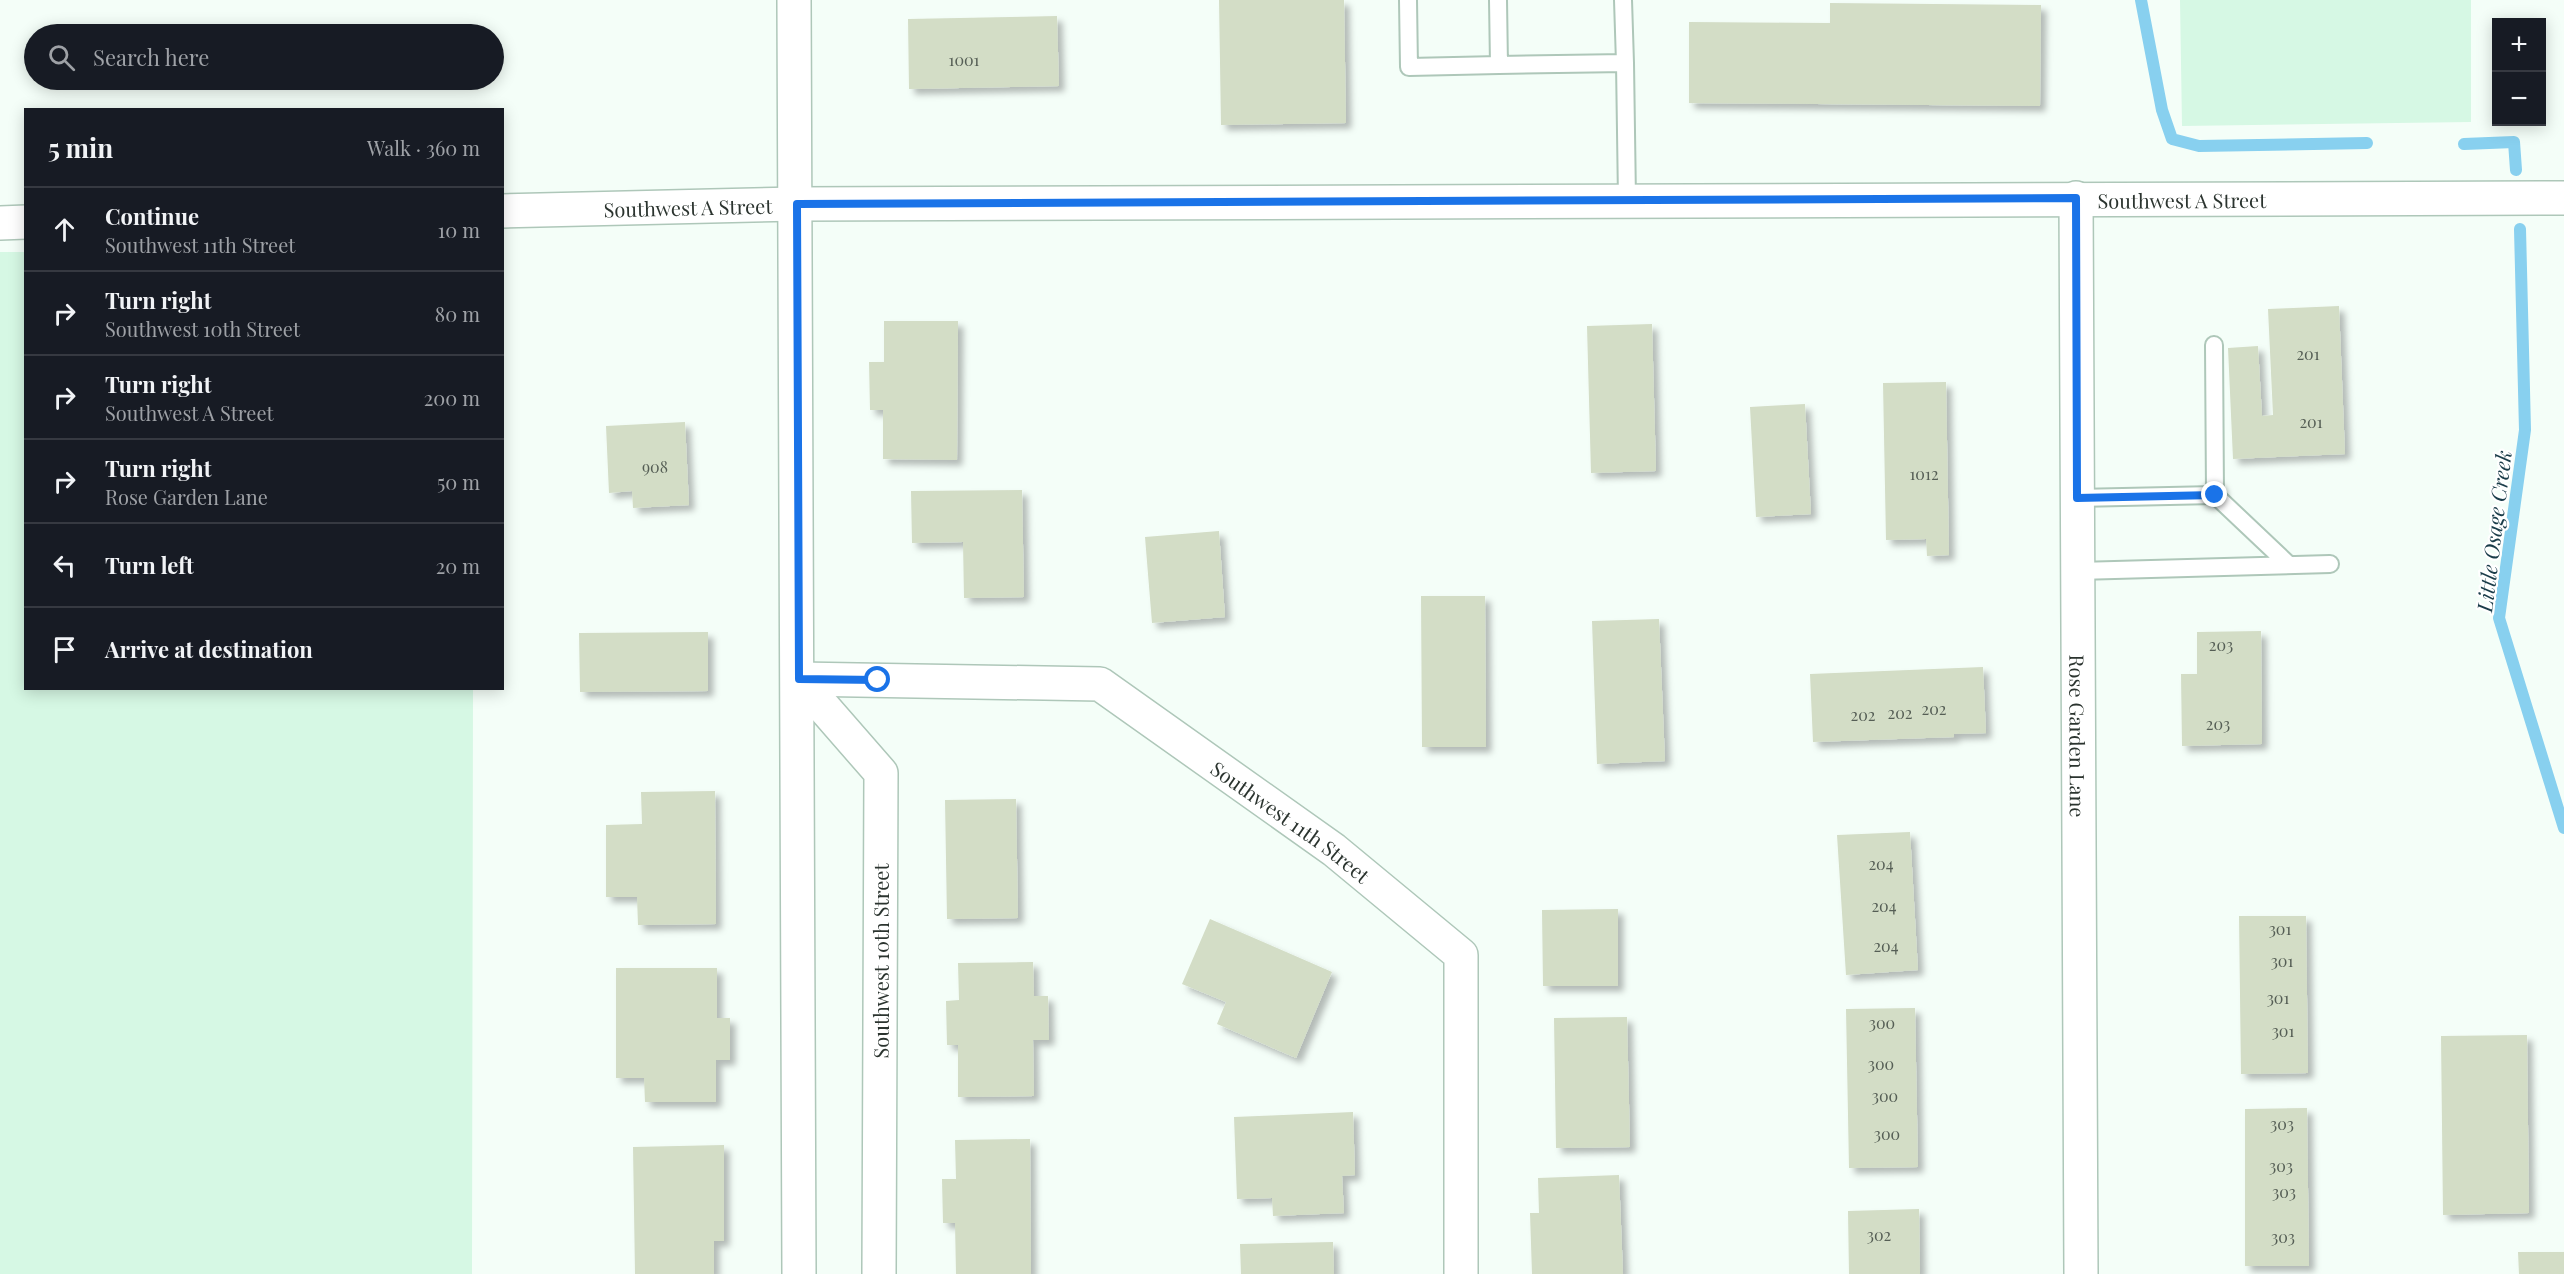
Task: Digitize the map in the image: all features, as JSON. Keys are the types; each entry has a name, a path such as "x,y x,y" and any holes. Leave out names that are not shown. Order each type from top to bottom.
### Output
{"street":[{"path":"794,0 799,679 799,1274"},
{"name":"Rose Garden Lane","path":"2076,198 2081,1274"},
{"name":"Southwest A Street","path":"504,211 797,204 2564,198"},
{"path":"0,223 24,222"},
{"name":"Southwest 10th Street","path":"799,679 881,773 879,1274"},
{"name":"Southwest 11th Street","path":"799,679 1100,684 1334,850 1461,955 1461,1274"}],"lane":[{"path":"1408,0 1409,67 1624,63"},
{"path":"1498,0 1499,65"},
{"path":"1623,0 1627,200"},
{"path":"2214,345 2215,495"},
{"path":"2077,498 2215,495 2289,565"},
{"path":"2078,571 2330,564"}],"shaded area":[{"path":"2180,0 2471,0 2471,122 2182,126"},
{"path":"0,252 24,252 24,690 473,690 472,1274 0,1274"}],"building":[{"path":"1219,0 1344,0 1346,123 1221,125"},
{"path":"1830,3 2041,5 2040,106 1689,103 1689,22 1830,23"},
{"path":"1057,16 1059,86 909,89 908,19"},
{"path":"2339,306 2345,454 2233,459 2228,348 2258,346 2262,416 2273,415 2268,309"},
{"path":"884,321 958,321 957,460 883,459 883,410 870,410 869,362 884,362"},
{"path":"1652,324 1656,471 1591,473 1587,326"},
{"path":"1946,382 1949,555 1927,556 1926,539 1886,540 1883,383"},
{"path":"1805,404 1811,514 1756,517 1750,407"},
{"path":"685,422 689,505 633,508 632,491 609,493 606,426"},
{"path":"1022,490 1024,597 964,598 963,542 912,543 911,491"},
{"path":"1219,531 1225,617 1152,623 1145,537"},
{"path":"1421,596 1485,596 1486,747 1422,747"},
{"path":"1659,619 1665,761 1597,764 1592,621"},
{"path":"2261,631 2262,744 2182,746 2181,674 2197,674 2197,632"},
{"path":"708,632 708,691 580,692 579,633"},
{"path":"1983,667 1986,733 1954,734 1954,737 1813,742 1810,674"},
{"path":"715,791 716,924 638,925 637,897 606,897 606,825 642,824 641,792"},
{"path":"1016,799 1018,918 947,919 945,800"},
{"path":"1910,832 1918,970 1846,975 1837,835"},
{"path":"1618,909 1618,986 1543,986 1542,910"},
{"path":"2239,916 2306,916 2308,1073 2241,1074"},
{"path":"1210,919 1332,972 1296,1058 1217,1024 1226,1002 1182,984"},
{"path":"1033,962 1034,996 1048,996 1049,1040 1033,1040 1034,1096 958,1097 958,1045 947,1045 946,1001 959,1000 958,963"},
{"path":"616,968 717,968 717,1018 730,1018 730,1060 716,1060 716,1102 645,1102 644,1078 616,1078"},
{"path":"1915,1008 1918,1167 1849,1168 1846,1009"},
{"path":"1627,1017 1630,1147 1556,1148 1554,1018"},
{"path":"2527,1035 2529,1213 2443,1215 2441,1036"},
{"path":"2307,1108 2309,1266 2245,1266 2245,1109"},
{"path":"1353,1112 1355,1175 1342,1176 1344,1213 1273,1216 1272,1198 1237,1199 1234,1117"},
{"path":"1030,1139 1031,1274 956,1274 955,1223 943,1223 942,1179 956,1179 955,1140"},
{"path":"724,1145 724,1241 714,1241 714,1274 635,1274 633,1147"},
{"path":"1619,1175 1623,1274 1532,1274 1530,1213 1539,1213 1538,1178"},
{"path":"1919,1209 1920,1274 1849,1274 1848,1211"},
{"path":"1333,1242 1334,1274 1241,1274 1240,1244"},
{"path":"2518,1252 2564,1252 2564,1274 2519,1274"}],"waterway":[{"name":"Little Osage Creek","path":"2141,0 2162,110 2172,139 2199,146 2367,143"},
{"name":"Little Osage Creek","path":"2464,144 2514,142 2516,170"},
{"name":"Little Osage Creek","path":"2520,229 2525,430 2499,618 2564,828"}],"route":[{"path":"878,680 799,679 797,204 2076,198 2077,498 2215,495"}]}
